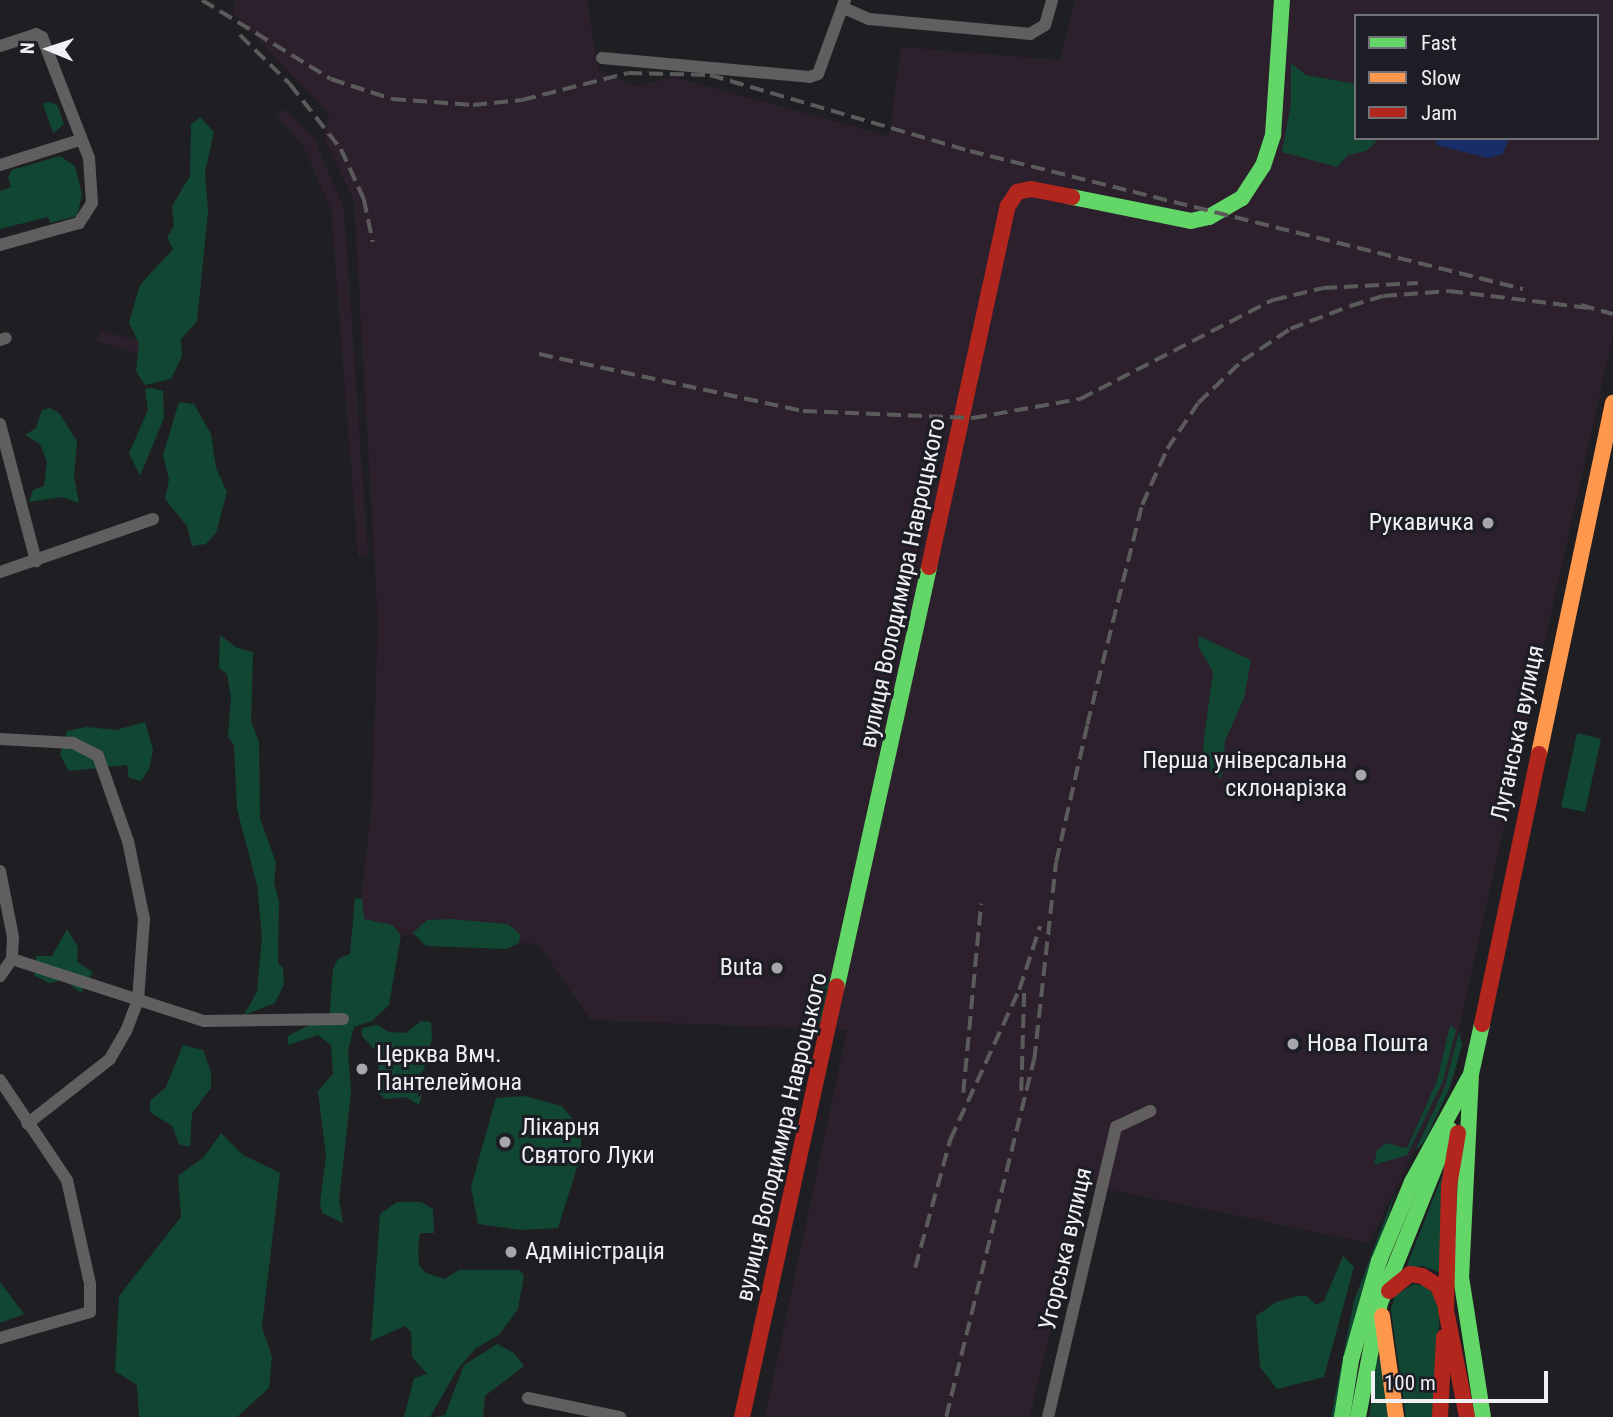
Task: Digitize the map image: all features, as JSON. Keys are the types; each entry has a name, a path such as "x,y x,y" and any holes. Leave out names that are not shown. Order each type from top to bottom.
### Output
{"main road":[{"name":"вулиця Володимира Навроцького","path":"742,1417 1008,206 1017,192 1031,189 1191,221 1209,217 1242,198 1263,166 1273,135 1282,0"},
{"name":"Луганська вулиця","path":"1483,1417 1461,1277 1471,1074 1613,402"},
{"name":"Луганська вулиця","path":"1342,1417 1351,1360 1379,1261 1412,1182 1471,1074"},
{"path":"1358,1417 1380,1303 1471,1074"},
{"path":"1440,1417 1450,1186 1471,1074"},
{"path":"1396,1417 1380,1303 1397,1280 1410,1274 1438,1286 1446,1310 1467,1417"}],"street":[{"path":"602,58 809,77 818,74 844,4 869,19 1030,34 1045,25 1052,0"},
{"path":"0,46 36,34 42,37 89,158 92,203 79,223 0,245"},
{"path":"0,165 80,140"},
{"path":"0,424 36,561"},
{"path":"0,572 153,519"},
{"path":"0,739 73,743 98,756 139,884 145,943 138,1000 110,1059 27,1124"},
{"path":"0,871 13,937 12,959 0,976"},
{"path":"12,959 204,1021 343,1019"},
{"path":"0,1080 66,1180 90,1284 90,1312 0,1338"},
{"name":"Угорська вулиця","path":"1048,1417 1116,1127 1150,1111"},
{"path":"528,1398 613,1416"}],"shaded area":[{"path":"236,0 587,0 598,69 637,86 673,77 889,136 901,47 1060,60 1075,0 1613,0 1613,335 1445,1086 1369,1243 1086,1185 1030,1417 765,1417 847,1030 591,1020 538,944 357,932 371,812 378,624 354,202 324,137 329,114 232,12"},
{"path":"285,109 314,138 344,208 368,556 358,557 331,209 302,144 276,117"},
{"path":"100,330 142,342 139,354 97,341"}],"green space":[{"path":"1291,63 1306,75 1354,84 1354,140 1377,141 1366,151 1348,155 1337,167 1282,152 1291,103"},
{"path":"50,102 57,105 64,124 53,133 43,104"},
{"path":"200,117 214,132 205,172 208,212 197,321 181,339 182,356 171,379 145,385 136,371 139,343 129,323 140,285 173,249 167,237 174,226 172,206 190,176 191,125"},
{"path":"60,156 75,166 82,195 77,216 50,223 48,217 0,229 0,191 11,187 8,177 12,170"},
{"path":"145,389 163,391 164,418 140,476 129,453 148,410"},
{"path":"179,402 194,404 211,434 216,468 227,492 216,533 206,544 192,546 187,526 165,499 169,479 163,455"},
{"path":"50,408 59,413 77,441 74,477 79,503 62,497 29,502 33,490 44,486 47,462 40,444 25,435 36,428 42,410"},
{"path":"220,635 237,648 253,652 251,721 259,742 260,818 276,863 274,883 279,901 278,963 283,968 284,984 275,1003 244,1015 257,992 262,936 257,885 237,809 234,745 228,737 231,698 227,674 219,668"},
{"path":"1199,636 1251,660 1244,698 1225,741 1222,778 1207,770 1203,746 1213,672 1198,646"},
{"path":"145,722 153,750 149,769 141,781 129,778 127,765 69,771 60,755 67,731 87,727 116,730"},
{"path":"1577,733 1601,739 1585,812 1561,807"},
{"path":"355,898 362,899 364,919 392,925 401,935 389,1005 372,1021 354,1027 348,1051 351,1092 339,1200 343,1223 322,1213 320,1203 326,1156 318,1091 333,1074 331,1045 318,1035 288,1045 288,1036 313,1023 329,1021 333,969 338,959 350,954"},
{"path":"450,919 508,924 520,934 519,943 507,949 426,946 413,933 427,920"},
{"path":"67,929 78,947 77,962 93,972 81,993 64,980 49,983 34,975 36,956 52,956"},
{"path":"823,971 830,978 821,1022 813,1024 807,1013 816,976"},
{"path":"421,1021 431,1022 432,1038 424,1070 418,1075 418,1098 422,1094 419,1105 406,1097 385,1099 374,1089 379,1070 376,1051 362,1036 362,1028 377,1025 389,1032 406,1033"},
{"path":"1450,1025 1456,1030 1443,1081 1407,1155 1374,1165 1377,1150 1386,1143 1407,1148 1437,1081"},
{"path":"1459,1032 1462,1045 1450,1087 1425,1141 1415,1151 1445,1086"},
{"path":"183,1045 203,1050 211,1072 211,1088 192,1113 190,1147 179,1144 172,1126 150,1112 150,1101 166,1087"},
{"path":"524,1096 562,1106 581,1129 581,1155 558,1228 520,1230 478,1224 471,1187 496,1098"},
{"path":"221,1133 243,1155 280,1173 262,1327 272,1357 269,1388 237,1417 139,1417 137,1385 115,1371 119,1296 181,1217 178,1176 204,1157"},
{"path":"1445,1169 1439,1272 1423,1266 1406,1268"},
{"path":"1395,1192 1336,1417 1331,1417 1354,1301"},
{"path":"397,1202 421,1202 433,1209 434,1233 420,1233 418,1246 419,1265 426,1273 444,1279 459,1270 519,1270 524,1275 518,1309 499,1335 476,1348 457,1370 430,1417 404,1417 414,1378 427,1374 412,1357 411,1332 405,1326 371,1341 380,1214"},
{"path":"1343,1256 1354,1267 1324,1377 1277,1389 1260,1367 1256,1316 1276,1302 1297,1296 1307,1296 1316,1305 1324,1301"},
{"path":"0,1282 24,1314 0,1323"},
{"path":"1414,1284 1429,1287 1440,1307 1434,1417 1406,1417 1391,1310 1395,1295"},
{"path":"497,1344 514,1353 524,1366 485,1396 483,1417 435,1417 445,1415 464,1365"},
{"path":"1380,1356 1390,1417 1369,1417 1376,1364"}],"water":[{"path":"1436,140 1508,140 1503,154 1488,158 1437,145"}],"railway":[{"path":"202,0 331,79 392,99 473,105 522,100 628,73 710,75 970,151 1523,289"},
{"path":"240,35 290,84 341,149 364,199 373,242"},
{"path":"539,354 803,411 973,418 1080,399 1273,300 1323,288 1418,283"},
{"path":"946,1417 1034,1060 1056,862 1087,725 1142,505 1167,449 1198,403 1242,361 1290,329 1350,306 1383,296 1449,291 1589,308"},
{"path":"1581,305 1613,314"},
{"path":"963,1093 981,904"},
{"path":"915,1268 950,1140 1019,990 1040,926"},
{"path":"1021,1091 1024,990"}],"traffic: fast":[{"path":"1072,197 1191,221 1209,217 1242,198 1263,166 1273,135 1282,0"},
{"path":"837,986 929,567"},
{"path":"1482,1024 1471,1074 1461,1277 1483,1417"},
{"path":"1342,1417 1351,1360 1379,1261 1412,1182 1469,1078"},
{"path":"1358,1417 1380,1303 1450,1130"}],"traffic: slow":[{"path":"1539,754 1613,403"},
{"path":"1382,1316 1396,1417"}],"traffic: jam":[{"path":"929,567 1008,206 1017,192 1031,189 1072,197"},
{"path":"1482,1024 1539,754"},
{"path":"742,1417 837,986"},
{"path":"1458,1133 1449,1186 1446,1310 1467,1417"},
{"path":"1389,1291 1410,1274 1422,1276 1438,1286 1444,1302"},
{"path":"1440,1417 1444,1337"}],"place":[{"name":"Рукавичка","path":"1488,523"},
{"name":"Перша універсальна склонарізка","path":"1361,775"},
{"name":"Buta","path":"777,968"},
{"name":"Нова Пошта","path":"1293,1044"},
{"name":"Церква Вмч. Пантелеймона","path":"362,1069"},
{"name":"Лікарня Святого Луки","path":"505,1142"},
{"name":"Адміністрація","path":"511,1252"}]}
